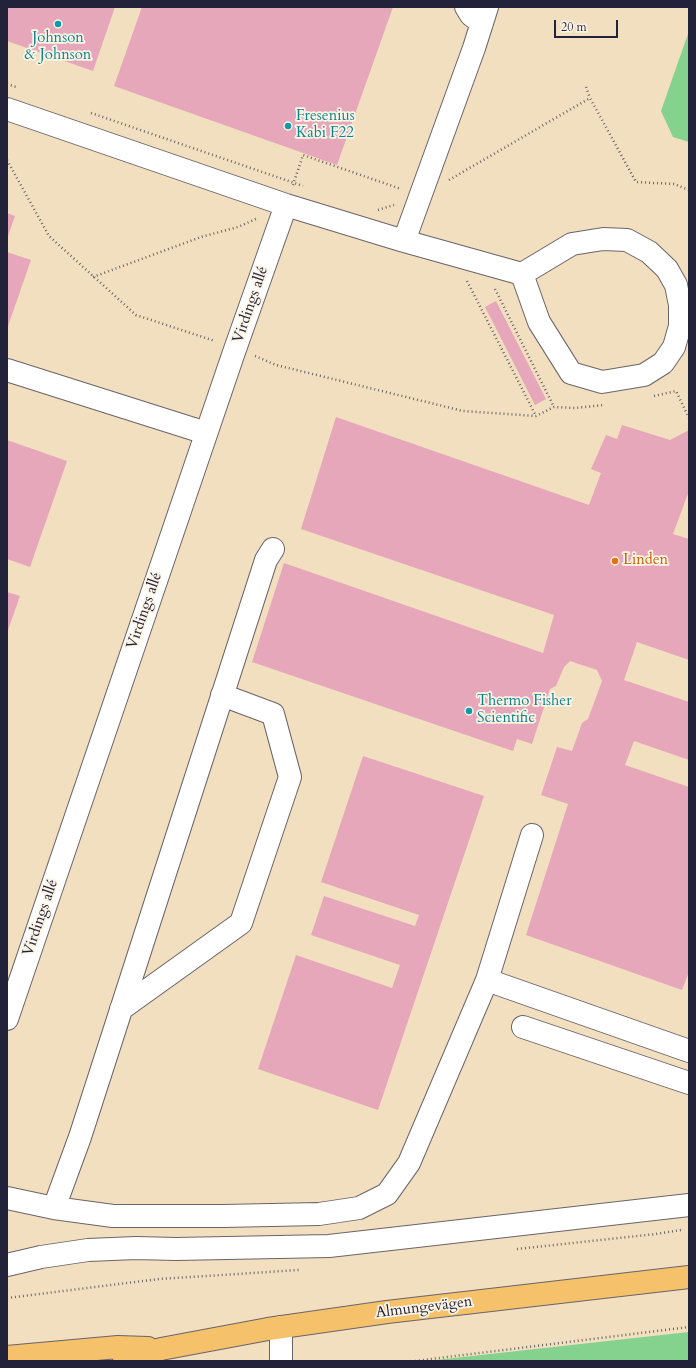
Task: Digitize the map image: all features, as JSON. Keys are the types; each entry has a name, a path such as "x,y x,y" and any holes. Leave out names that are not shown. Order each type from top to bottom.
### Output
{"main road":[{"name":"Almungevägen","path":"124,1361 161,1349 281,1327 387,1312 689,1277"},
{"name":"Almungevägen","path":"7,1357 118,1347 161,1349"}],"street":[{"path":"404,241 416,191 485,15 472,15 466,7"},
{"path":"7,109 286,205 454,256 522,274 572,244 603,239 627,240 649,252 667,269 676,285 680,305 680,326 674,347 663,364 644,375 602,382 571,373 539,322 522,274"},
{"name":"Virdings allé","path":"7,1019 206,433 286,205"},
{"path":"7,370 206,433"},
{"path":"54,1208 80,1137 266,560 273,549"},
{"path":"121,1009 241,923 290,777 273,714 222,695"},
{"path":"7,1198 54,1208 113,1216 223,1216 319,1214 359,1208 387,1194 409,1163 487,980 532,835"},
{"path":"487,980 689,1051"},
{"path":"523,1026 689,1083"},
{"path":"7,1265 41,1257 88,1250 136,1248 176,1249 329,1246 689,1205"},
{"path":"281,1327 281,1361"}],"path":[{"path":"7,84 22,89"},
{"path":"586,87 590,98 636,182 674,184 689,190"},
{"path":"373,211 392,206 416,191 441,184 590,98"},
{"path":"90,112 308,187"},
{"path":"93,277 201,237 238,227 286,205 303,155 416,191"},
{"path":"7,160 49,236 136,315 236,348 276,364 463,411 536,416 554,407 575,408 610,405"},
{"path":"454,256 536,416"},
{"path":"481,263 554,407"},
{"path":"654,396 676,391 689,418"},
{"path":"415,1361 689,1327"}],"green space":[{"path":"689,31 689,142 673,137 661,111"},
{"path":"689,1332 689,1361 427,1361"}],"building":[{"name":"Johnson & Johnson","path":"7,7 115,7 93,71 7,41"},
{"name":"Fresenius Kabi F22","path":"142,7 393,7 337,165 114,86"},
{"path":"7,213 15,216 7,239"},
{"path":"7,252 31,260 7,329"},
{"path":"496,301 546,399 535,405 485,307"},
{"name":"Thermo Fisher Scientific","path":"336,417 589,505 601,473 591,469 606,435 617,439 622,425 670,440 689,430 689,491 673,534 689,539 689,660 637,642 624,680 689,702 689,760 634,741 625,765 689,787 689,972 682,990 526,935 568,804 541,795 557,747 572,751 582,723 588,719 602,681 597,670 570,661 564,667 556,686 550,689 532,744 517,739 513,751 252,662 284,563 543,653 554,615 301,529"},
{"path":"7,440 67,461 30,567 7,559"},
{"path":"7,592 20,596 7,633"},
{"path":"363,756 484,796 378,1110 258,1069 296,955 392,988 400,965 311,935 324,896 415,926 419,915 321,882"}],"place":[{"name":"Johnson & Johnson","path":"58,24"},
{"name":"Fresenius Kabi F22","path":"288,126"},
{"name":"Linden","path":"615,561"},
{"name":"Thermo Fisher Scientific","path":"469,711"}]}
